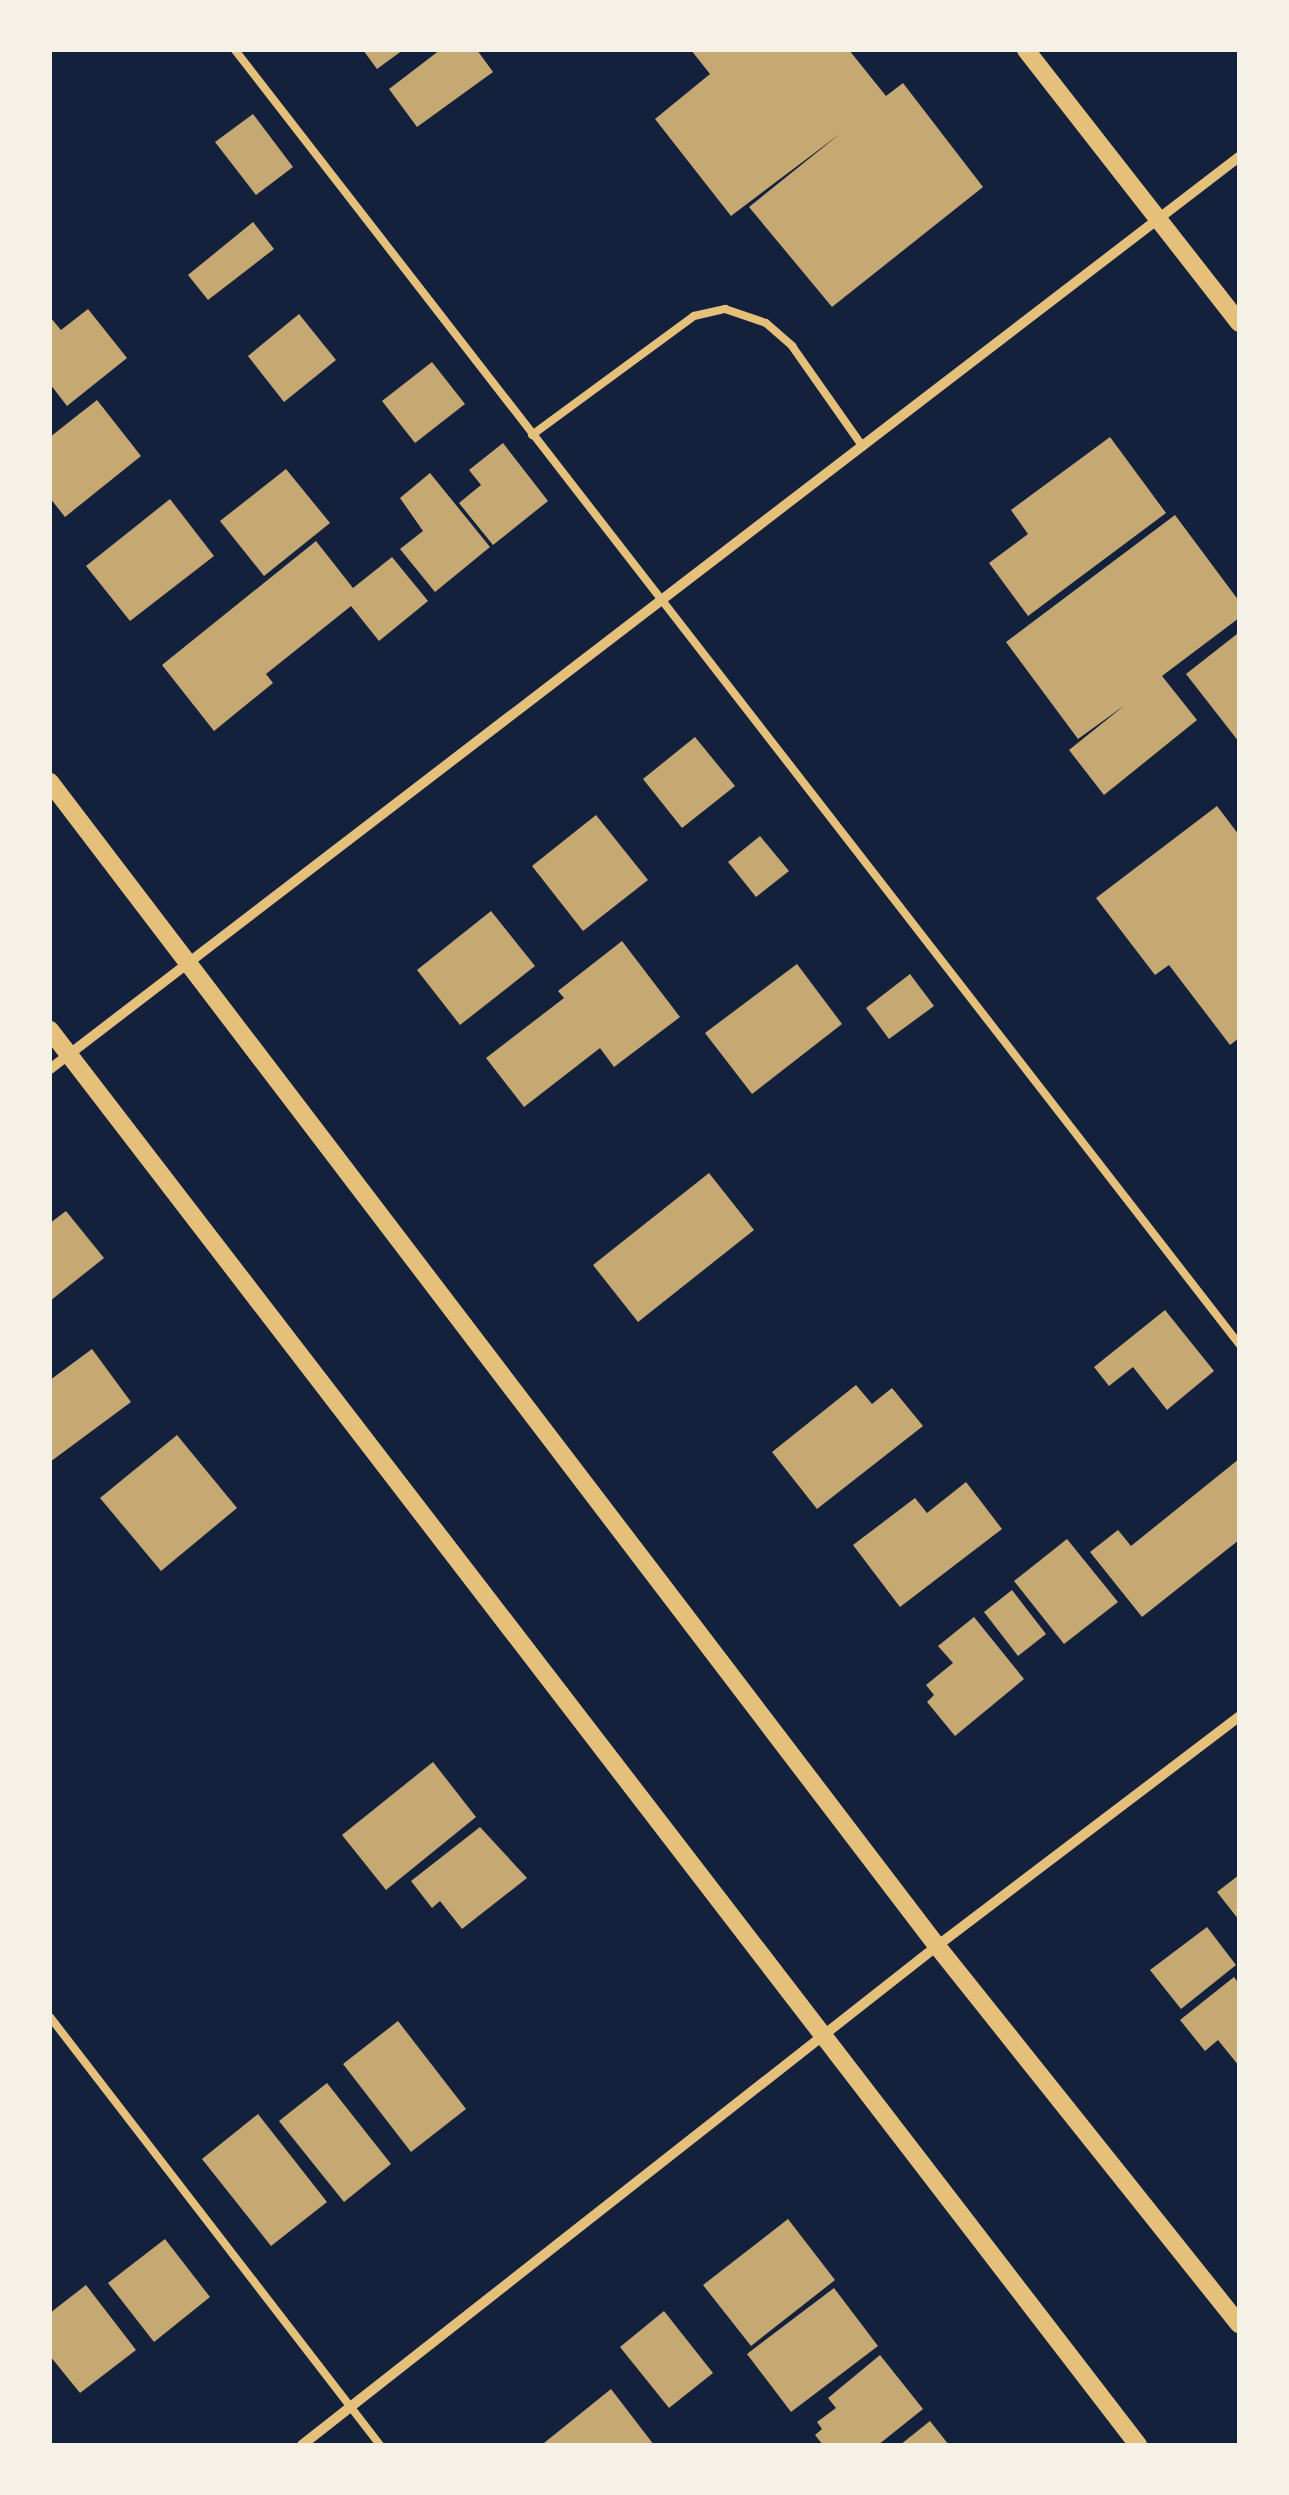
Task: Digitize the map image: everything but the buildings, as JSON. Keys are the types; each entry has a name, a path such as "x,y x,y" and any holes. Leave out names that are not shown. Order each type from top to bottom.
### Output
{"street":[{"path":"1026,50 1239,323"},
{"path":"50,1068 1239,158"},
{"path":"50,782 937,1946 1239,2324"},
{"path":"50,1030 1138,2445"},
{"path":"302,2445 937,1946 1239,1717"}],"lane":[{"path":"234,50 1239,1344"},
{"path":"532,435 694,316 726,309 766,323 792,346 863,447"},
{"path":"50,2017 380,2445"}]}
